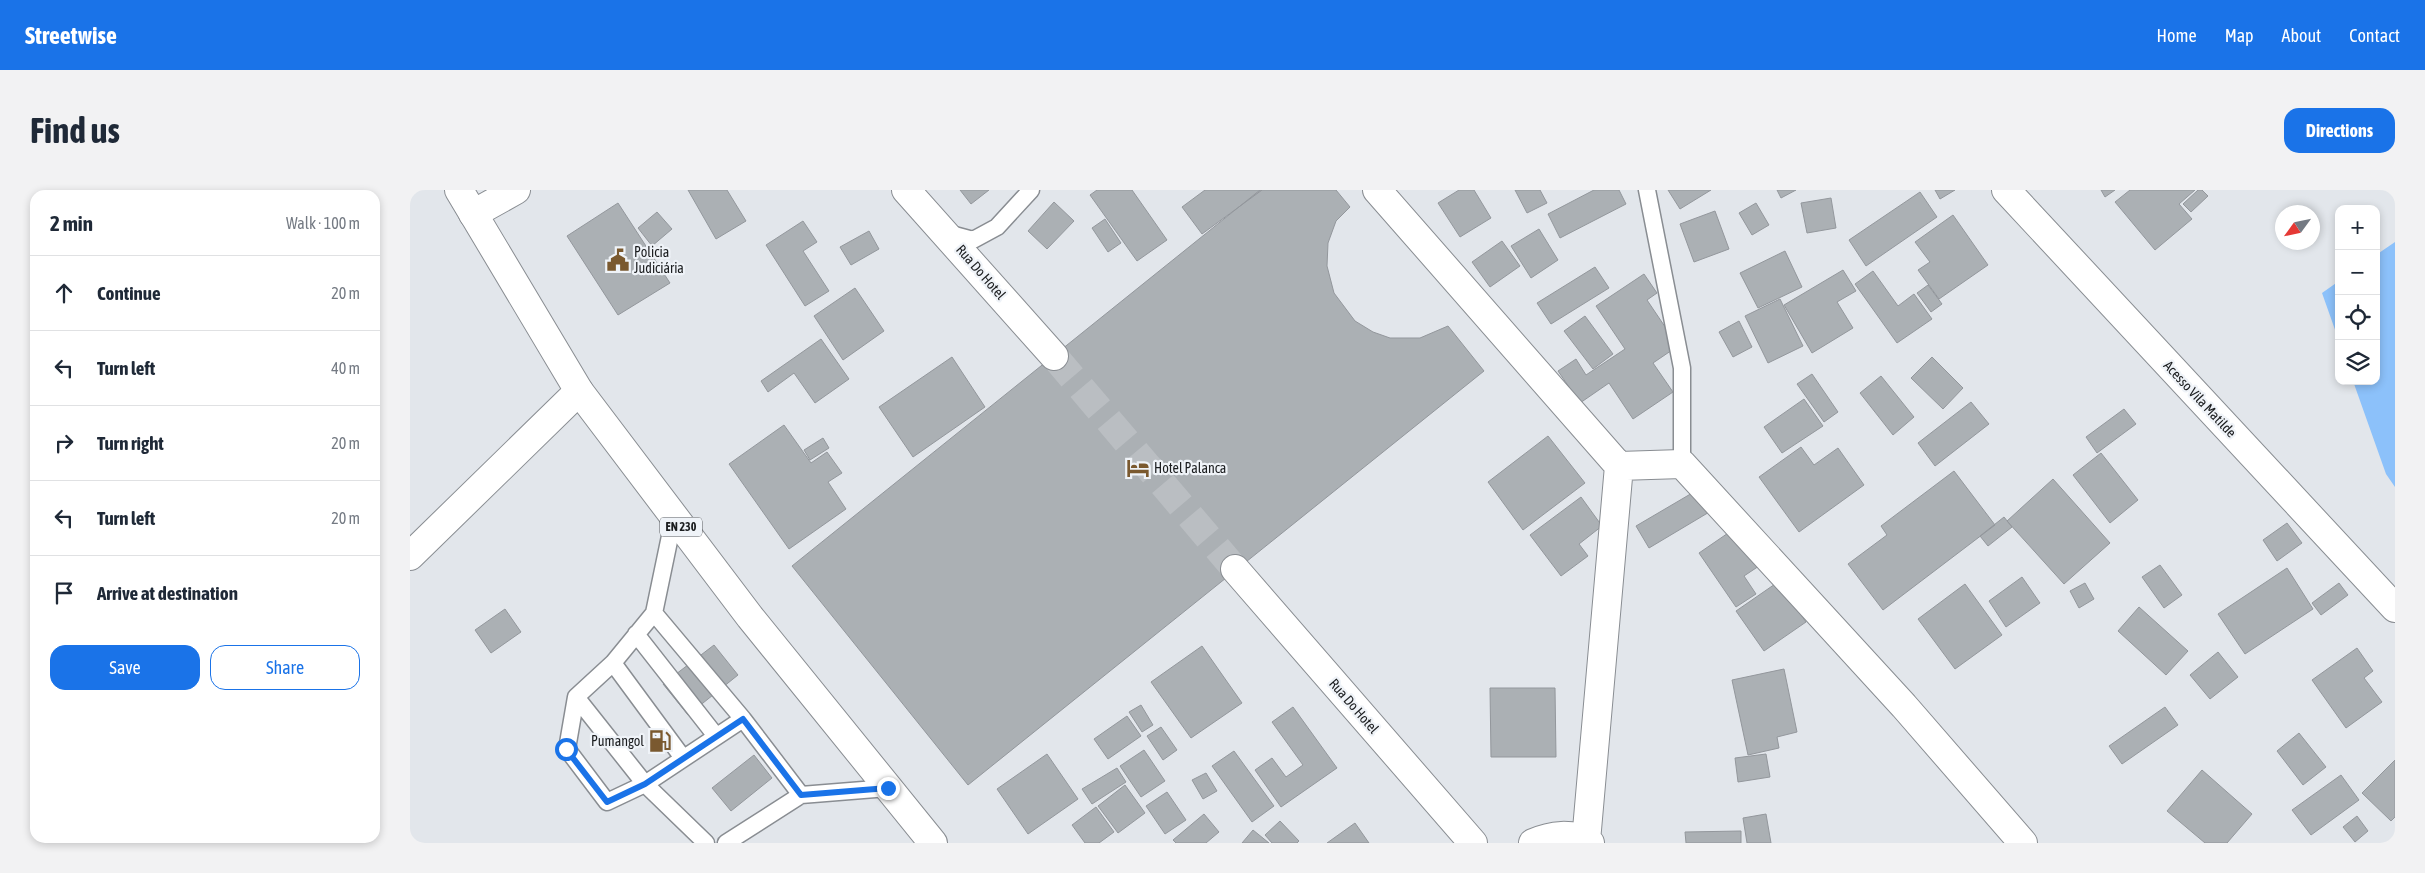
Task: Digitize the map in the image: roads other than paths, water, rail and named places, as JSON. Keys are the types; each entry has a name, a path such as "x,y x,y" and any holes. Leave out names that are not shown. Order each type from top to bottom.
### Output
{"street":[{"name":"EN 230","path":"459,190 579,391 750,617 933,843"},
{"path":"474,214 516,190"},
{"name":"Rua Do Hotel","path":"906,190 1054,356"},
{"path":"1378,190 1619,466 1588,842 1572,836 1558,836 1533,843"},
{"name":"Acesso Vila Matilde","path":"2006,190 2395,608"},
{"path":"410,556 579,391"},
{"path":"1619,466 1682,464 1904,706 2023,843"},
{"name":"Rua Do Hotel","path":"1235,569 1473,843"},
{"path":"1998,814 2001,843"}],"lane":[{"path":"947,234 973,240 997,227 1031,190"},
{"path":"1647,190 1682,368 1682,464"},
{"path":"674,516 654,612 613,663 576,697 566,749 607,802 645,784 743,719"},
{"path":"654,612 743,719 801,795"},
{"path":"636,634 716,736"},
{"path":"613,663 683,758"},
{"path":"576,697 645,784 706,843"},
{"path":"726,843 801,795 888,788"}],"tunnel":[{"path":"1054,356 1235,569"}],"place":[{"name":"Policia Judiciária","path":"618,260"},
{"name":"Hotel Palanca","path":"1138,468"},
{"name":"Pumangol","path":"660,741"}]}
